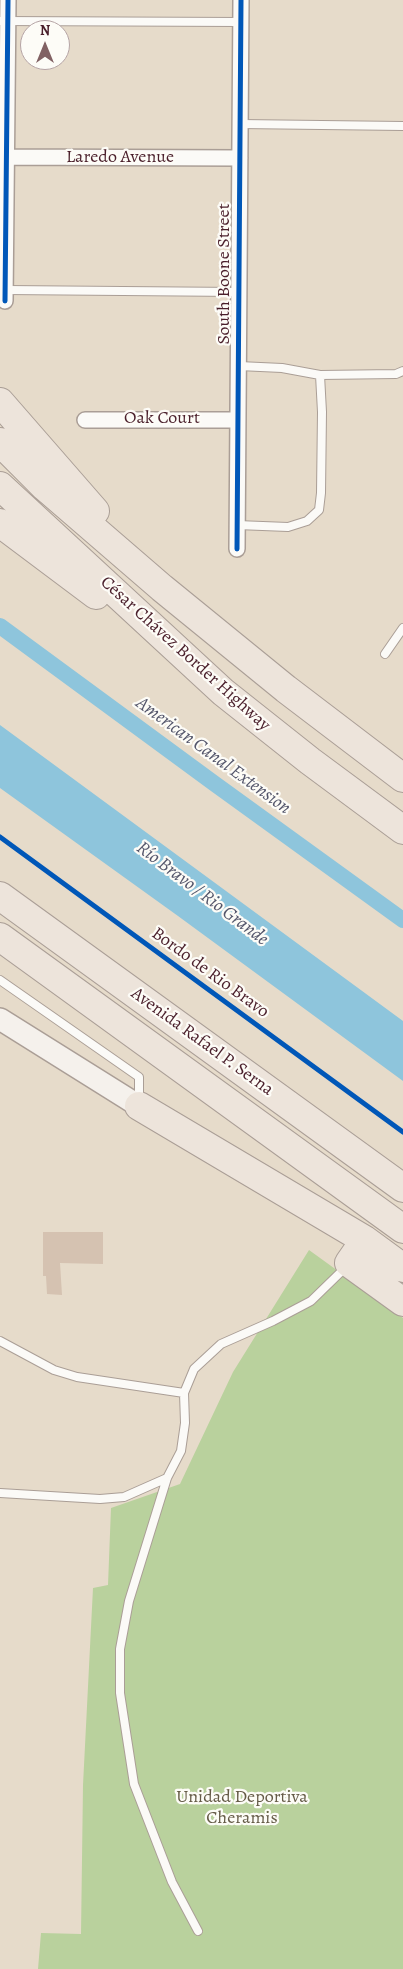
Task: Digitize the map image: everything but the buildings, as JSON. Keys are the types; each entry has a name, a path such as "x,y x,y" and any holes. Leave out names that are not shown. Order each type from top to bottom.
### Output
{"highway":[{"path":"0,402 162,588"},
{"name":"César Chávez Border Highway","path":"0,442 45,486 162,588 286,689 403,778"},
{"name":"César Chávez Border Highway","path":"0,486 222,692 310,761 403,830"},
{"path":"0,523 222,692"},
{"name":"Avenida Rafael P. Serna","path":"0,896 403,1188"},
{"name":"Avenida Rafael P. Serna","path":"0,937 403,1229"},
{"path":"139,1106 365,1240 403,1268"},
{"path":"365,1240 350,1263 403,1302"}],"main road":[{"path":"0,1019 139,1106"}],"street":[{"path":"6,295 4,21 8,0"},
{"name":"South Boone Street","path":"237,549 242,0"},
{"name":"Laredo Avenue","path":"4,157 240,158"},
{"name":"Oak Court","path":"85,420 238,420"}],"lane":[{"path":"4,21 241,22"},
{"path":"240,124 403,126"},
{"path":"6,295 239,292"},
{"path":"238,366 282,368 320,375 396,374 403,371"},
{"path":"237,525 288,527 308,521 318,510 322,493 320,375"},
{"path":"385,654 403,628"},
{"path":"0,980 139,1077 139,1106"},
{"path":"198,1931 172,1882 134,1784 120,1692 120,1649 128,1601 167,1478 181,1451 185,1423 184,1393 194,1369 221,1344 273,1321 311,1301 350,1263"},
{"path":"0,1342 54,1370 76,1377 184,1393"},
{"path":"0,1493 100,1499 124,1497 167,1478"}],"green space":[{"name":"Unidad Deportiva Cheramis","path":"309,1250 403,1318 403,1969 38,1969 41,1933 81,1934 83,1785 93,1588 108,1585 111,1508 180,1484 233,1372"}],"water":[{"name":"Río Bravo / Rio Grande","path":"0,725 403,1021 403,1081 0,788"}],"waterway":[{"name":"American Canal Extension","path":"0,626 403,920"}],"cycle path":[{"path":"5,301 8,0"},
{"path":"237,549 241,0"},
{"name":"Bordo de Rio Bravo","path":"0,837 403,1132"}]}
